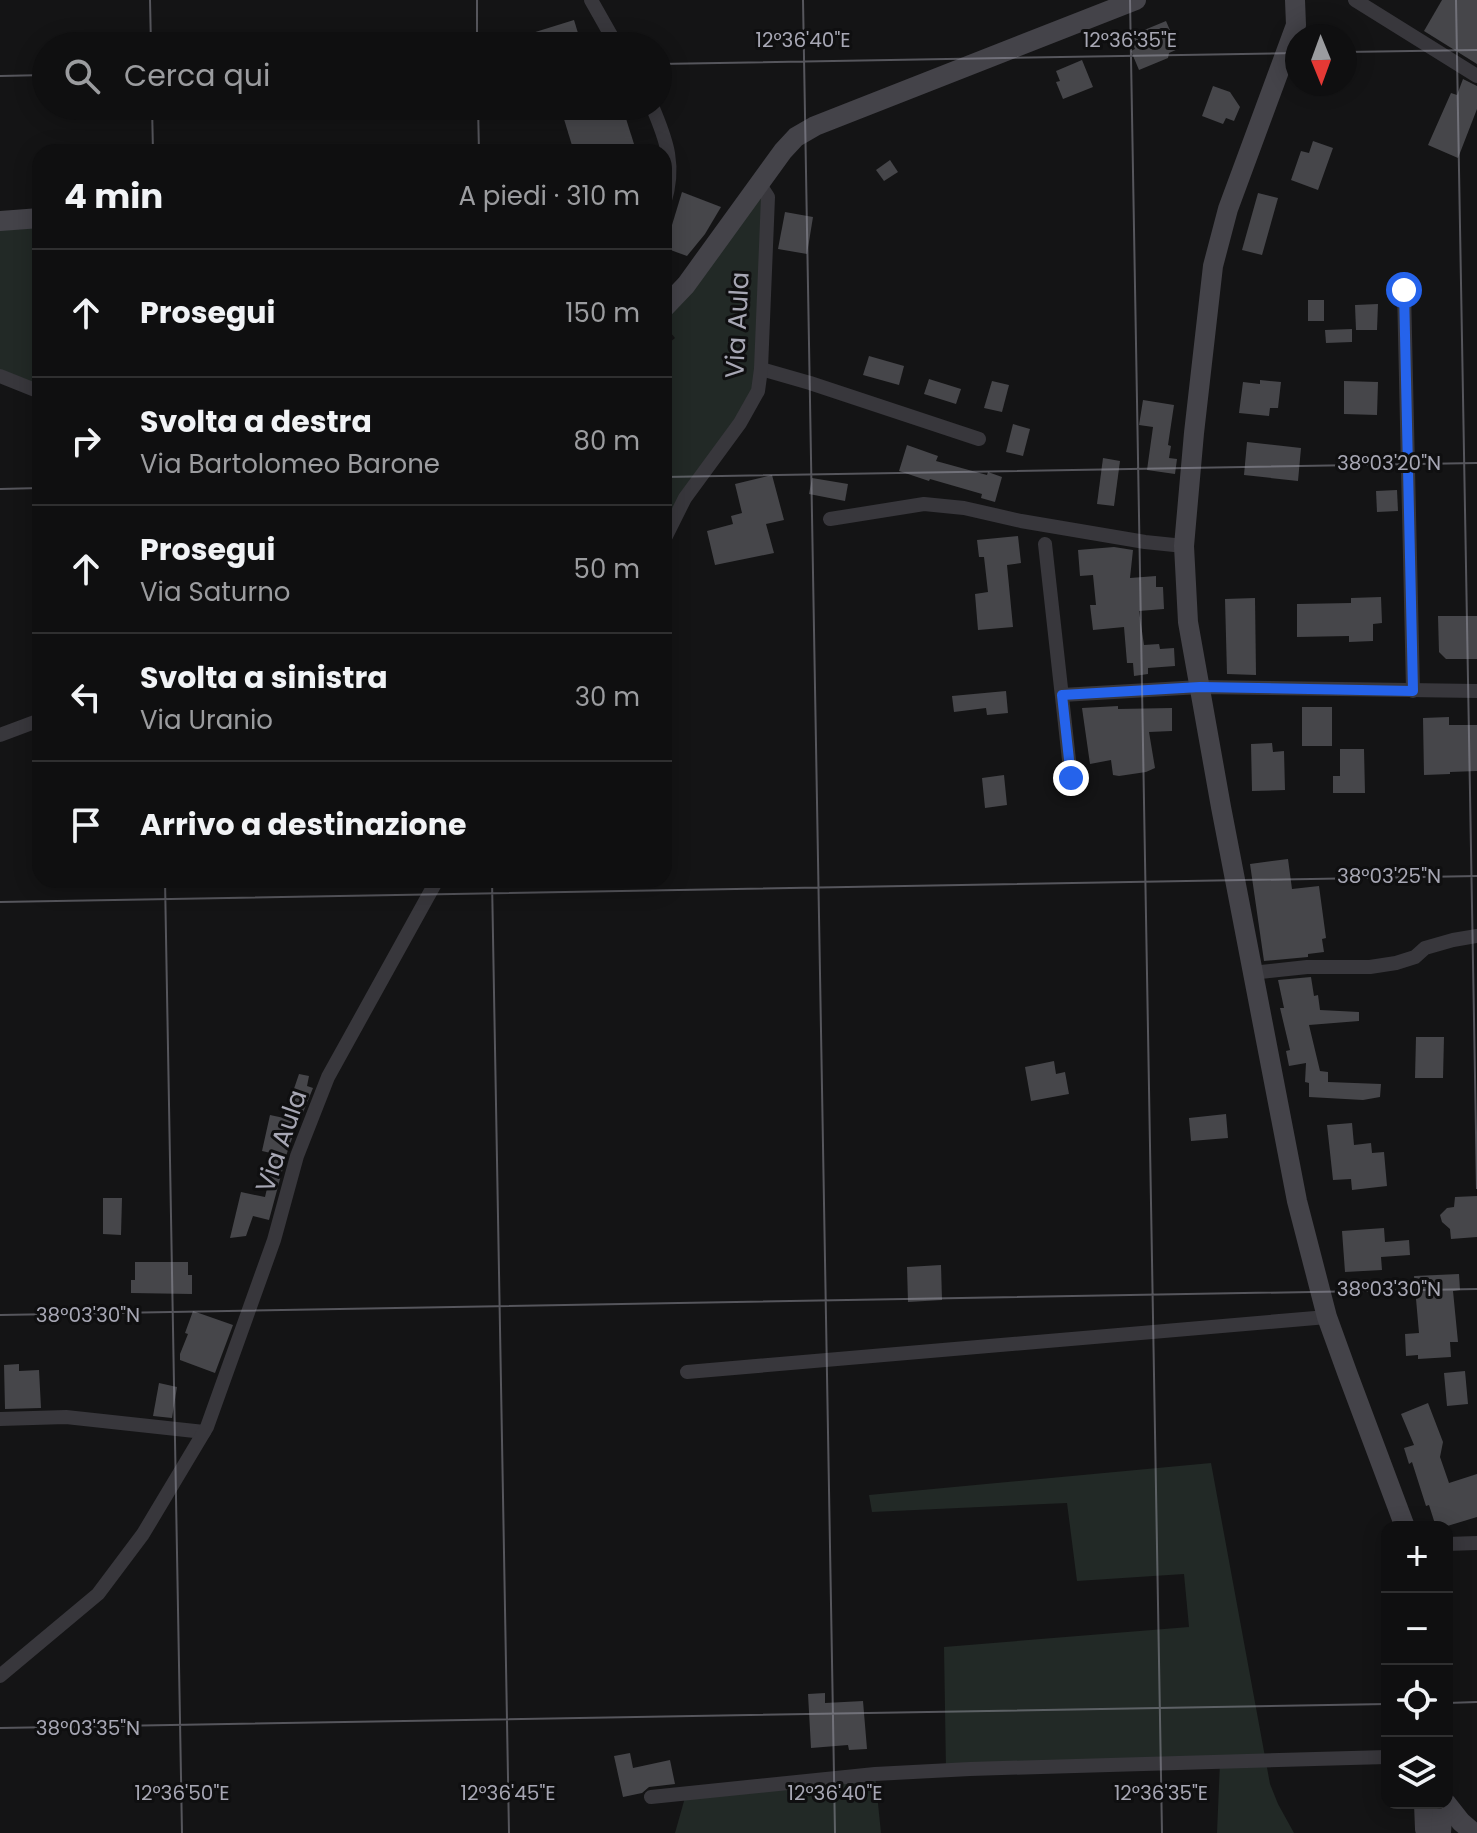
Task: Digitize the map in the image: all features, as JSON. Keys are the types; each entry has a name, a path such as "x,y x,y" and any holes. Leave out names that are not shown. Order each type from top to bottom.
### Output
{"main road":[{"path":"672,300 796,137 815,126 1136,0"},
{"path":"1295,0 1296,25 1228,209 1213,266 1184,546 1188,622 1297,1201 1327,1317 1403,1521"},
{"path":"0,221 32,219"},
{"path":"1413,1833 1430,1809"},
{"path":"1428,1833 1425,1829 1432,1809"},
{"path":"1435,1809 1441,1833"},
{"path":"1442,1809 1474,1833"}],"street":[{"path":"591,0 609,32"},
{"path":"1355,0 1477,76"},
{"path":"658,120 667,144"},
{"name":"Via Aula","path":"672,524 685,498 740,423 758,391 768,197 759,183"},
{"path":"1404,290 1413,691"},
{"path":"761,369 979,439"},
{"path":"0,376 32,389"},
{"path":"830,519 924,504 964,508 1021,521 1184,546"},
{"path":"1045,544 1071,778"},
{"path":"1062,695 1200,687 1477,691"},
{"path":"0,735 32,723"},
{"name":"Via Aula","path":"0,1676 98,1594 143,1534 204,1432 274,1240 297,1156 328,1077 433,888"},
{"path":"1252,973 1396,963 1415,957 1425,948 1477,936"},
{"path":"687,1372 1327,1317"},
{"path":"0,1419 66,1417 204,1432"},
{"path":"1453,1544 1477,1543"},
{"path":"651,1797 875,1774 1381,1757"}],"shaded area":[{"path":"759,183 768,197 758,391 672,527 672,340 675,338 672,334 672,297"},
{"path":"32,219 32,389 0,376 0,221"},
{"path":"1211,1463 1270,1784 1294,1833 1217,1833 1220,1762 946,1770 944,1647 1189,1627 1184,1574 1077,1581 1067,1503 872,1512 869,1495"},
{"path":"875,1774 881,1833 675,1833 686,1794"}],"building":[{"path":"1442,0 1477,0 1477,64 1424,31"},
{"path":"574,20 578,32 535,32"},
{"path":"1166,21 1178,49 1169,53 1168,58 1139,70 1131,51 1135,49 1131,40 1139,36 1137,33"},
{"path":"1082,60 1093,87 1063,99 1056,82 1060,81 1056,71"},
{"path":"1463,79 1477,86 1477,109 1458,158 1428,145 1451,93 1457,95"},
{"path":"1213,86 1230,92 1240,107 1234,121 1226,118 1223,124 1202,116"},
{"path":"564,120 626,120 634,144 572,144"},
{"path":"1313,141 1333,148 1318,190 1291,180 1301,151 1309,153"},
{"path":"890,160 898,172 884,181 876,170"},
{"path":"682,192 721,207 687,256 672,251 672,225"},
{"path":"1258,193 1278,198 1262,255 1242,250"},
{"path":"785,212 813,217 807,254 778,249"},
{"path":"1308,300 1324,300 1324,321 1308,321"},
{"path":"1378,304 1377,330 1356,330 1355,305"},
{"path":"1352,329 1352,342 1326,343 1325,330"},
{"path":"869,356 904,366 899,385 863,375"},
{"path":"929,379 961,389 956,404 924,394"},
{"path":"1260,380 1281,382 1278,408 1270,408 1269,416 1239,413 1243,382 1260,384"},
{"path":"992,381 1009,385 1002,412 984,408"},
{"path":"1344,381 1378,382 1377,415 1344,414"},
{"path":"1143,400 1174,405 1168,445 1171,446 1169,458 1177,459 1175,474 1147,470 1153,427 1139,425"},
{"path":"1013,424 1030,429 1023,456 1006,452"},
{"path":"1247,442 1301,448 1298,481 1244,475"},
{"path":"907,445 938,456 936,461 1002,477 995,502 981,498 982,494 899,471"},
{"path":"1103,458 1120,461 1114,506 1097,504"},
{"path":"772,475 784,520 766,524 774,553 715,565 707,531 733,524 731,516 742,513 735,484"},
{"path":"812,478 848,484 845,501 809,494"},
{"path":"1397,490 1398,511 1377,512 1376,491"},
{"path":"1018,536 1021,563 1007,565 1013,627 978,630 975,594 988,592 984,557 979,557 977,540"},
{"path":"1114,547 1133,550 1130,578 1156,576 1156,587 1163,587 1164,609 1139,611 1144,645 1159,644 1160,649 1174,648 1175,666 1148,668 1148,674 1134,676 1133,663 1127,663 1124,627 1093,630 1090,605 1096,605 1093,575 1080,576 1078,550"},
{"path":"1381,597 1382,623 1373,624 1373,641 1349,642 1349,636 1297,637 1297,604 1351,603 1351,598"},
{"path":"1255,598 1256,675 1227,674 1225,599"},
{"path":"1438,616 1477,616 1477,659 1446,659 1439,652"},
{"path":"1006,691 1008,713 987,715 986,708 954,712 952,696"},
{"path":"1118,706 1118,709 1172,708 1172,731 1149,732 1155,768 1119,776 1113,775 1111,760 1090,764 1082,708"},
{"path":"1302,707 1332,707 1332,746 1302,746"},
{"path":"1449,717 1449,725 1477,725 1477,771 1424,775 1423,718"},
{"path":"1272,743 1273,752 1284,751 1285,790 1252,791 1251,744"},
{"path":"1340,749 1364,749 1365,793 1333,793 1333,776 1340,776"},
{"path":"1004,775 1007,805 985,808 982,778"},
{"path":"1288,859 1292,889 1319,886 1326,938 1322,939 1324,952 1308,954 1308,957 1264,961 1250,864"},
{"path":"1311,977 1320,1010 1359,1012 1359,1021 1309,1025 1320,1071 1328,1072 1328,1082 1381,1084 1380,1097 1363,1100 1309,1097 1309,1083 1305,1082 1306,1063 1289,1066 1286,1051 1290,1050 1280,1008 1284,1008 1278,980"},
{"path":"1416,1037 1444,1037 1443,1078 1415,1078"},
{"path":"1054,1061 1056,1074 1065,1072 1069,1094 1031,1101 1025,1067"},
{"path":"299,1074 309,1076 307,1086 313,1088 287,1153 269,1220 253,1216 246,1236 230,1238 241,1192 265,1197 275,1154 262,1151 270,1115 284,1118"},
{"path":"1226,1114 1228,1138 1191,1141 1189,1118"},
{"path":"1352,1123 1354,1145 1371,1143 1372,1153 1384,1152 1387,1186 1352,1190 1351,1179 1333,1180 1327,1125"},
{"path":"1477,1196 1477,1237 1451,1239 1450,1229 1442,1222 1440,1215 1447,1208 1454,1207 1455,1197"},
{"path":"103,1198 122,1198 121,1235 103,1234"},
{"path":"1384,1228 1385,1242 1409,1240 1410,1255 1381,1257 1382,1270 1345,1272 1342,1231"},
{"path":"135,1262 188,1262 192,1294 131,1293"},
{"path":"941,1265 942,1300 908,1302 907,1267"},
{"path":"1459,1274 1460,1290 1453,1291 1458,1342 1450,1342 1451,1357 1418,1359 1418,1355 1406,1356 1405,1334 1419,1333 1414,1276"},
{"path":"193,1311 233,1325 215,1373 180,1360"},
{"path":"19,1364 19,1371 39,1370 41,1408 5,1409 4,1365"},
{"path":"1465,1371 1468,1404 1447,1406 1444,1373"},
{"path":"159,1383 177,1387 172,1418 153,1416"},
{"path":"1428,1403 1443,1442 1440,1457 1449,1483 1477,1474 1477,1517 1453,1524 1453,1521 1434,1521 1404,1448 1414,1445 1401,1414"},
{"path":"825,1693 825,1703 863,1701 867,1749 849,1750 848,1745 811,1748 808,1694"},
{"path":"630,1753 633,1768 670,1760 675,1784 649,1787 642,1793 623,1797 614,1756"}],"route":[{"path":"1071,778 1062,695 1200,687 1413,691 1404,290"}]}
